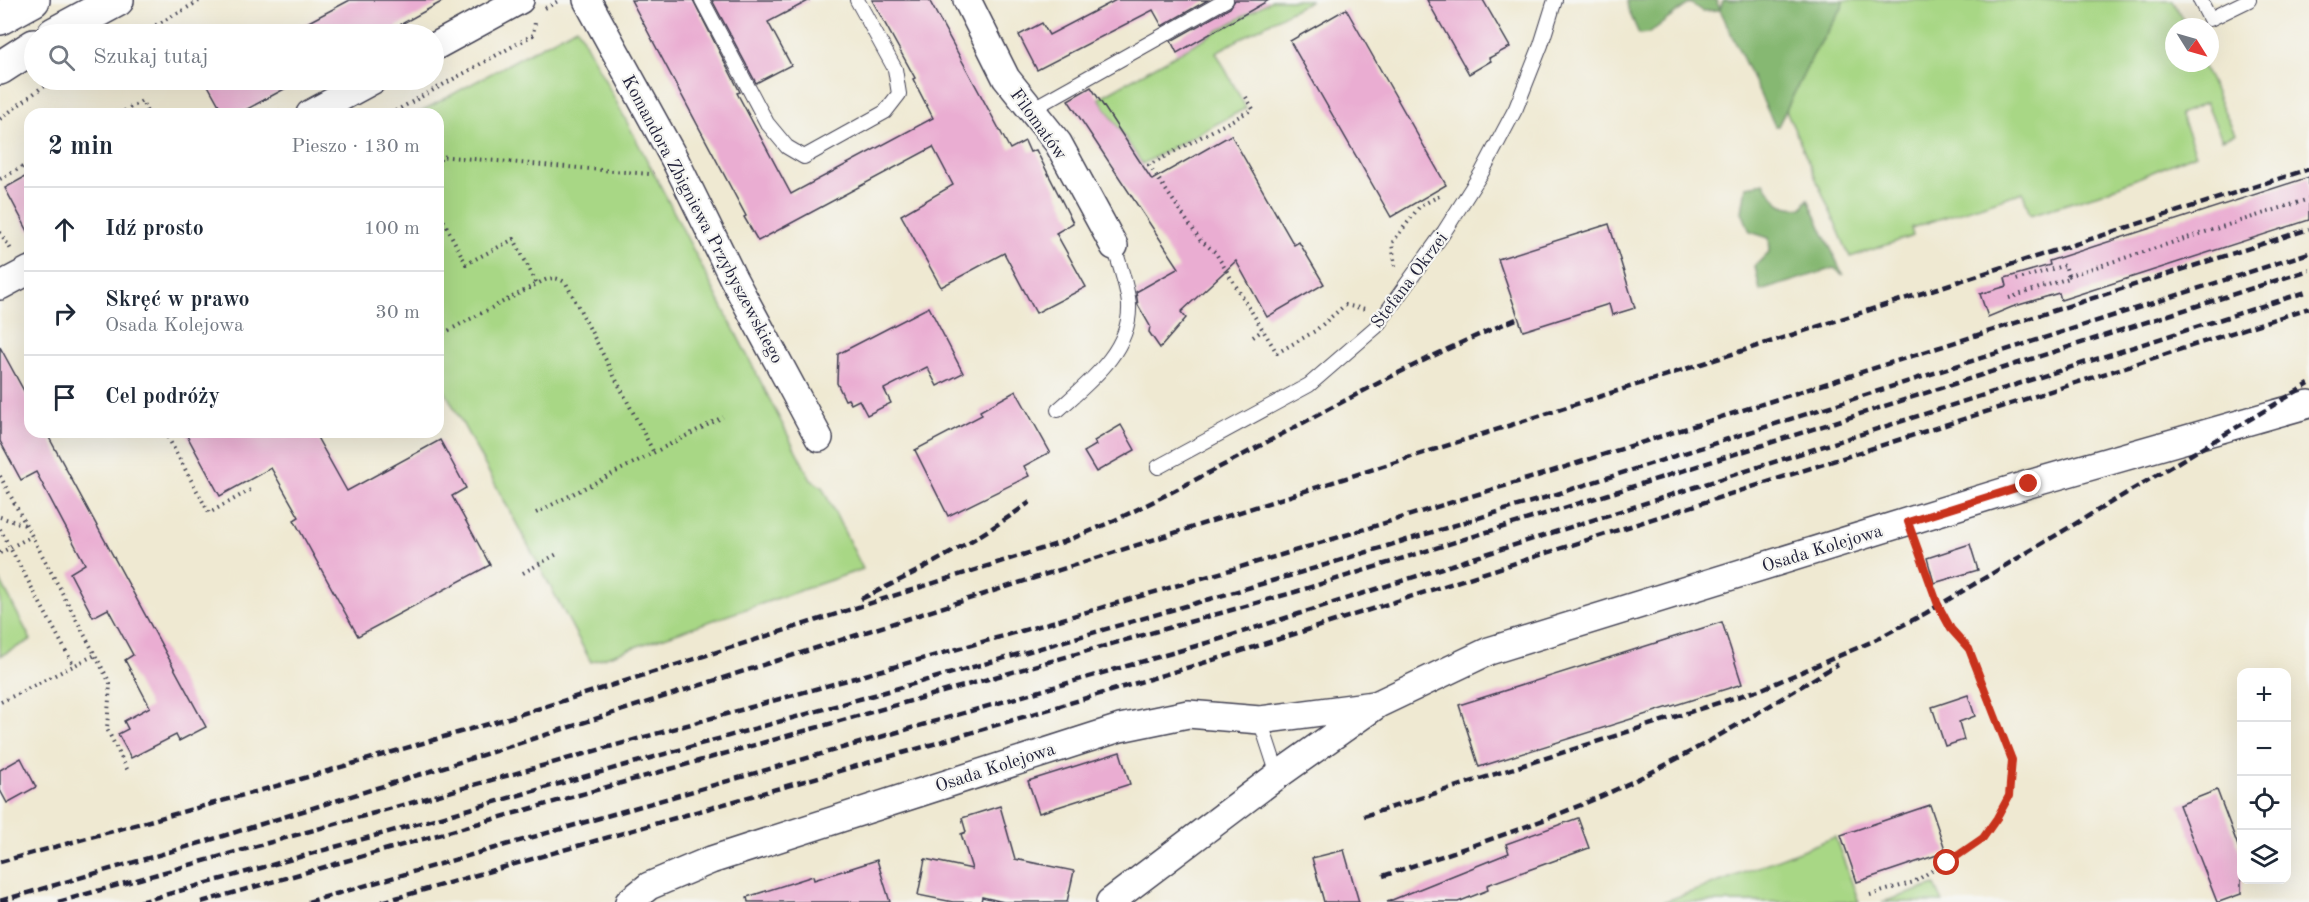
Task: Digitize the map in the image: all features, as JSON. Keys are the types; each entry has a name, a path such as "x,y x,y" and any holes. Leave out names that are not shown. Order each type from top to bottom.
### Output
{"main road":[{"path":"0,18 33,0"},
{"path":"73,24 117,0"},
{"path":"0,68 24,52"}],"street":[{"name":"Komandora Zbigniewa Przybyszewskiego","path":"587,0 675,160 733,278 819,438"},
{"name":"Filomatów","path":"967,0 1006,78 1058,143 1114,246"},
{"path":"444,43 533,8"},
{"path":"321,108 354,90"},
{"path":"0,286 24,273"},
{"name":"Osada Kolejowa","path":"1110,902 1378,704 1488,651 2029,484 2309,404"},
{"name":"Osada Kolejowa","path":"629,902 649,886 711,860 1120,728 1188,714 1260,720 1378,704"}],"lane":[{"path":"702,0 767,123 787,147 804,157 885,112 899,94 895,69 857,0"},
{"path":"1030,110 1226,0"},
{"name":"Stefana Okrzei","path":"1158,467 1309,385 1376,327 1444,232 1482,172 1516,108 1541,45 1555,0"},
{"path":"2200,0 2210,19 2249,0"},
{"path":"1058,410 1106,366 1127,328 1129,304 1114,246"},
{"path":"1260,720 1278,776"}],"path":[{"path":"158,24 201,0"},
{"path":"444,84 533,35 533,8 560,0"},
{"path":"0,119 38,90"},
{"path":"401,108 433,90"},
{"path":"1246,97 1253,109 1149,165 1200,240 1215,252 1277,353 1315,331 1345,305 1366,309 1372,302"},
{"path":"130,108 142,101 145,108"},
{"path":"444,157 649,174 675,160"},
{"path":"0,179 24,166"},
{"path":"1396,274 1392,243 1420,206 1447,192"},
{"path":"2009,298 2069,278 2068,276 2309,199"},
{"path":"444,222 466,264 514,239 537,284"},
{"path":"2013,281 2065,265 2068,276"},
{"path":"444,333 550,277 557,277 566,283 654,453"},
{"path":"1252,337 1263,330"},
{"path":"536,513 723,417"},
{"path":"168,438 209,513 254,488"},
{"path":"0,476 111,683 107,729 128,771"},
{"path":"0,517 26,525"},
{"path":"1870,895 1914,882 1983,838 2009,796 2012,781 2012,760 1974,660 1969,649 1951,629 1938,605 1908,522"},
{"path":"0,529 74,666"},
{"path":"0,553 32,536"},
{"path":"523,573 557,554"},
{"path":"0,701 95,655"}],"green space":[{"path":"1272,0 1311,0 1216,52 1246,108 1142,164 1099,98"},
{"path":"1627,0 1716,0 1720,9 1723,0 1843,0 1842,8 1813,55 1778,126 1775,126 1720,10 1702,11 1690,3 1649,33 1639,34 1628,9"},
{"path":"1843,0 2173,0 2182,18 2165,18 2165,72 2206,72 2235,134 2222,139 2206,103 2180,114 2196,154 2099,194 2030,215 2023,192 1911,228 1913,236 1850,257 1786,110 1813,55 1842,8"},
{"path":"577,27 811,480 822,487 863,569 591,662 444,389 444,108 427,108"},
{"path":"1764,183 1779,203 1788,207 1802,208 1808,199 1843,275 1834,268 1760,291 1755,266 1770,251 1769,238 1750,232 1742,212 1746,186"},
{"path":"0,580 31,640 0,656"},
{"path":"1835,837 1859,902 1663,902 1722,881"},
{"path":"1935,885 1943,902 1882,902"}],"building":[{"path":"350,0 445,0 401,24 305,24"},
{"path":"631,0 693,0 740,92 737,93 791,194 933,118 913,79 915,78 872,0 929,0 1010,149 1025,141 1030,152 1036,150 1073,223 1056,233 1086,287 1036,313 1004,253 941,287 901,215 953,185 933,147 758,241"},
{"path":"712,0 810,0 768,22 791,65 756,83"},
{"path":"1116,0 1208,0 1162,26 1153,10 1037,70 1019,35 1042,23 1049,35"},
{"path":"1235,0 1269,0 1177,53 1171,41 1230,8"},
{"path":"1427,0 1483,0 1510,47 1489,58 1491,61 1469,74"},
{"path":"1346,9 1446,185 1391,217 1290,41"},
{"path":"1091,87 1152,180 1231,135 1294,245 1299,242 1324,284 1267,317 1236,261 1181,312 1186,318 1160,348 1149,332 1150,326 1138,305 1136,292 1179,268 1068,100"},
{"path":"211,90 282,90 249,108 221,108"},
{"path":"24,177 24,224 5,188"},
{"path":"2309,177 2309,220 2061,300 2059,293 1988,317 1980,294 2007,286 2005,278 2050,265 2049,261"},
{"path":"1609,224 1635,308 1612,315 1609,304 1523,331 1498,259"},
{"path":"929,307 963,373 937,386 927,367 884,389 891,403 867,415 859,400 851,404 848,399 845,400 837,383 838,354"},
{"path":"0,347 24,391 24,438 49,438 206,727 179,741 176,735 131,758 118,734 128,729 124,721 150,707 125,660 133,655 108,609 93,617 70,573 85,564 36,472 21,480 0,441"},
{"path":"1016,391 1050,452 1024,466 1029,476 948,516 915,450 982,415 980,411"},
{"path":"1121,425 1135,450 1096,472 1084,452 1096,445 1094,441"},
{"path":"188,438 317,438 347,491 440,440 466,488 452,496 490,565 358,636 294,520 299,517 271,468 220,496"},
{"path":"1970,544 1978,570 1934,583 1927,558"},
{"path":"1722,622 1742,684 1479,767 1459,705"},
{"path":"1968,695 1975,716 1959,722 1964,740 1945,746 1932,707"},
{"path":"1120,752 1130,784 1039,813 1028,781"},
{"path":"21,758 36,787 7,803 0,790 0,770"},
{"path":"2217,790 2237,843 2237,884 2241,884 2241,894 2217,902 2179,805"},
{"path":"1930,805 1946,852 1857,882 1841,835"},
{"path":"1000,806 1015,859 1074,871 1067,902 1004,902 982,897 981,902 953,902 918,895 925,859 972,869 961,834 966,832 962,818"},
{"path":"1578,818 1589,848 1487,885 1488,890 1458,902 1387,902 1509,853 1506,844"},
{"path":"1344,850 1359,902 1324,902 1312,858"},
{"path":"877,860 890,902 748,902 747,897 813,876 814,880"}],"railway":[{"path":"0,901 207,841 495,751 2309,169"},
{"path":"58,902 1032,628 1281,555 1540,475 2309,229"},
{"path":"140,902 1289,576 1547,497 2309,253"},
{"path":"201,902 1295,592 1679,472 2309,270"},
{"path":"308,902 1217,640 2309,291"},
{"path":"382,902 930,745 1223,657 2309,308"},
{"path":"0,862 280,785 515,716 1063,542 1160,498 1441,352 1519,318"},
{"path":"1364,816 1762,689 1871,642 1926,613 2309,384"},
{"path":"861,599 948,554 1030,502"},
{"path":"1383,876 1531,825 1617,789 1702,745 1838,664"}],"route":[{"path":"1947,863 1983,838 1997,818 2009,796 2012,760 1969,649 1951,629 1938,605 1908,522 2029,484"}]}
